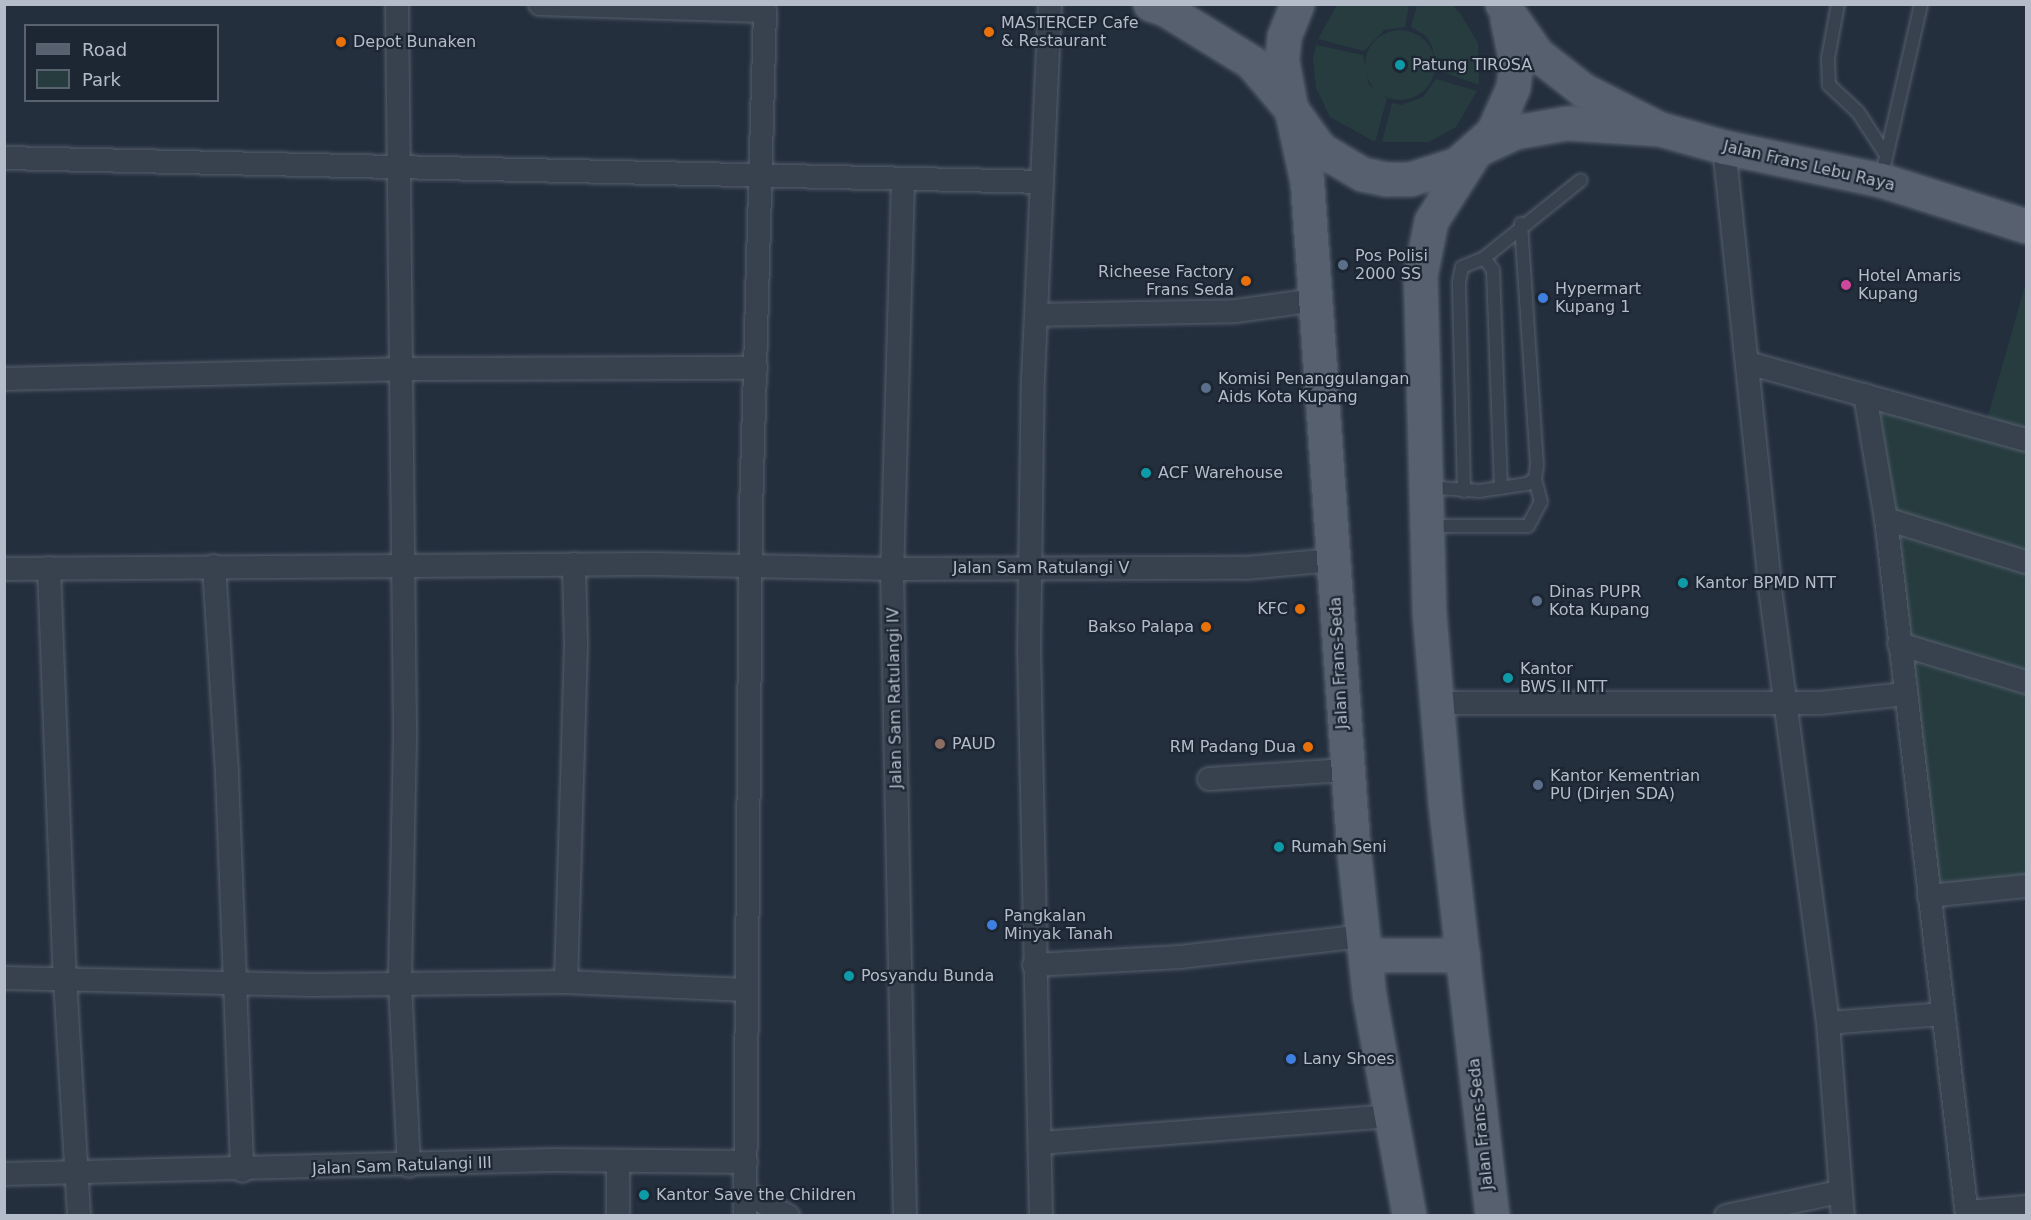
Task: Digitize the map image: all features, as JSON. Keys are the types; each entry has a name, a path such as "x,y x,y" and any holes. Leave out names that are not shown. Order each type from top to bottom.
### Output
{"main road":[{"path":"1157,7 1197,4"},
{"name":"Jalan Frans-Seda","path":"1297,4 1284,36 1281,61 1307,182 1346,770 1364,946 1390,1116 1409,1215"},
{"name":"Jalan Frans-Seda","path":"1492,1215 1436,703 1426,526 1420,276 1431,221 1476,150 1505,111 1513,87 1513,38 1501,4"},
{"name":"Jalan Frans Lebu Raya","path":"1501,4 1537,54 1583,90 1660,129 1724,147 1883,167 2026,226"},
{"path":"1157,7 1251,62 1291,109 1320,149 1362,174 1410,179 1456,164 1476,150"},
{"name":"Jalan Frans Lebu Raya","path":"1476,150 1515,132 1566,123 1660,129"},
{"path":"1364,946 1463,955"}],"street":[{"path":"397,4 397,169 405,737 400,984 409,1166"},
{"path":"540,4 766,8 758,178 756,368 750,564 746,1204 788,1215"},
{"path":"1041,1215 1029,650 1033,569 1036,315 1050,4"},
{"path":"1724,147 1785,700 1828,1023 1839,1192 1843,1215"},
{"path":"4,158 758,178 1042,182"},
{"name":"Jalan Sam Ratulangi IV","path":"903,181 892,569 905,1215"},
{"path":"1036,315 1236,311 1316,300"},
{"path":"1748,363 2026,440"},
{"path":"4,379 400,369 756,368"},
{"path":"1865,395 1886,519 1967,1214 2026,1207"},
{"path":"1886,519 2026,562"},
{"name":"Jalan Sam Ratulangi V","path":"4,569 574,564 750,564 892,569 1246,568 1333,560"},
{"path":"566,982 576,643 574,564"},
{"path":"214,566 227,774 242,1171"},
{"path":"49,568 64,979 79,1215"},
{"path":"1899,644 2026,682"},
{"path":"1436,703 1785,700 1820,703 1906,694"},
{"path":"1209,779 1346,770"},
{"path":"1929,896 2026,886"},
{"path":"1034,965 1364,946"},
{"path":"4,978 234,984 566,982 747,990"},
{"path":"1828,1023 1942,1014"},
{"path":"1040,1143 1390,1116"},
{"name":"Jalan Sam Ratulangi III","path":"4,1173 242,1171 554,1160 746,1162"},
{"path":"618,1162 618,1215"},
{"path":"1726,1215 1839,1192"}],"lane":[{"path":"1838,4 1828,58 1829,85 1858,112 1883,167"},
{"path":"1883,167 1921,4"},
{"path":"1464,491 1459,282 1462,267 1484,258 1521,224 1581,180"},
{"path":"1426,526 1528,526 1541,502 1535,479 1537,465 1521,224"},
{"path":"1484,258 1493,270 1501,488"},
{"path":"1425,486 1464,491 1501,488 1535,479"}],"green space":[{"path":"1337,5 1409,5 1405,27 1384,30 1364,51 1318,39"},
{"path":"1417,5 1452,5 1460,13 1478,43 1479,85 1437,70 1432,46 1426,36 1411,27"},
{"path":"1400,30 1413,33 1425,40 1432,52 1435,65 1432,78 1425,90 1413,97 1400,100 1387,97 1375,90 1368,78 1365,65 1368,52 1375,40 1387,33"},
{"path":"1316,45 1363,55 1369,85 1387,98 1375,142 1330,117 1316,88 1313,59"},
{"path":"1436,79 1477,91 1456,127 1429,142 1382,142 1392,103 1401,105 1423,97"},
{"path":"2026,282 2026,431 1987,419"},
{"path":"1880,408 2026,448 2026,878 1935,885"}],"place":[{"name":"MASTERCEP Cafe & Restaurant","path":"989,32"},
{"name":"Depot Bunaken","path":"341,42"},
{"name":"Patung TIROSA","path":"1400,65"},
{"name":"Pos Polisi 2000 SS","path":"1343,265"},
{"name":"Richeese Factory Frans Seda","path":"1246,281"},
{"name":"Hotel Amaris Kupang","path":"1846,285"},
{"name":"Hypermart Kupang 1","path":"1543,298"},
{"name":"Komisi Penanggulangan Aids Kota Kupang","path":"1206,388"},
{"name":"ACF Warehouse","path":"1146,473"},
{"name":"Kantor BPMD NTT","path":"1683,583"},
{"name":"Dinas PUPR Kota Kupang","path":"1537,601"},
{"name":"KFC","path":"1300,609"},
{"name":"Bakso Palapa","path":"1206,627"},
{"name":"Kantor BWS II NTT","path":"1508,678"},
{"name":"PAUD","path":"940,744"},
{"name":"RM Padang Dua","path":"1308,747"},
{"name":"Kantor Kementrian PU (Dirjen SDA)","path":"1538,785"},
{"name":"Rumah Seni","path":"1279,847"},
{"name":"Pangkalan Minyak Tanah","path":"992,925"},
{"name":"Posyandu Bunda","path":"849,976"},
{"name":"Lany Shoes","path":"1291,1059"},
{"name":"Kantor Save the Children","path":"644,1195"}]}
